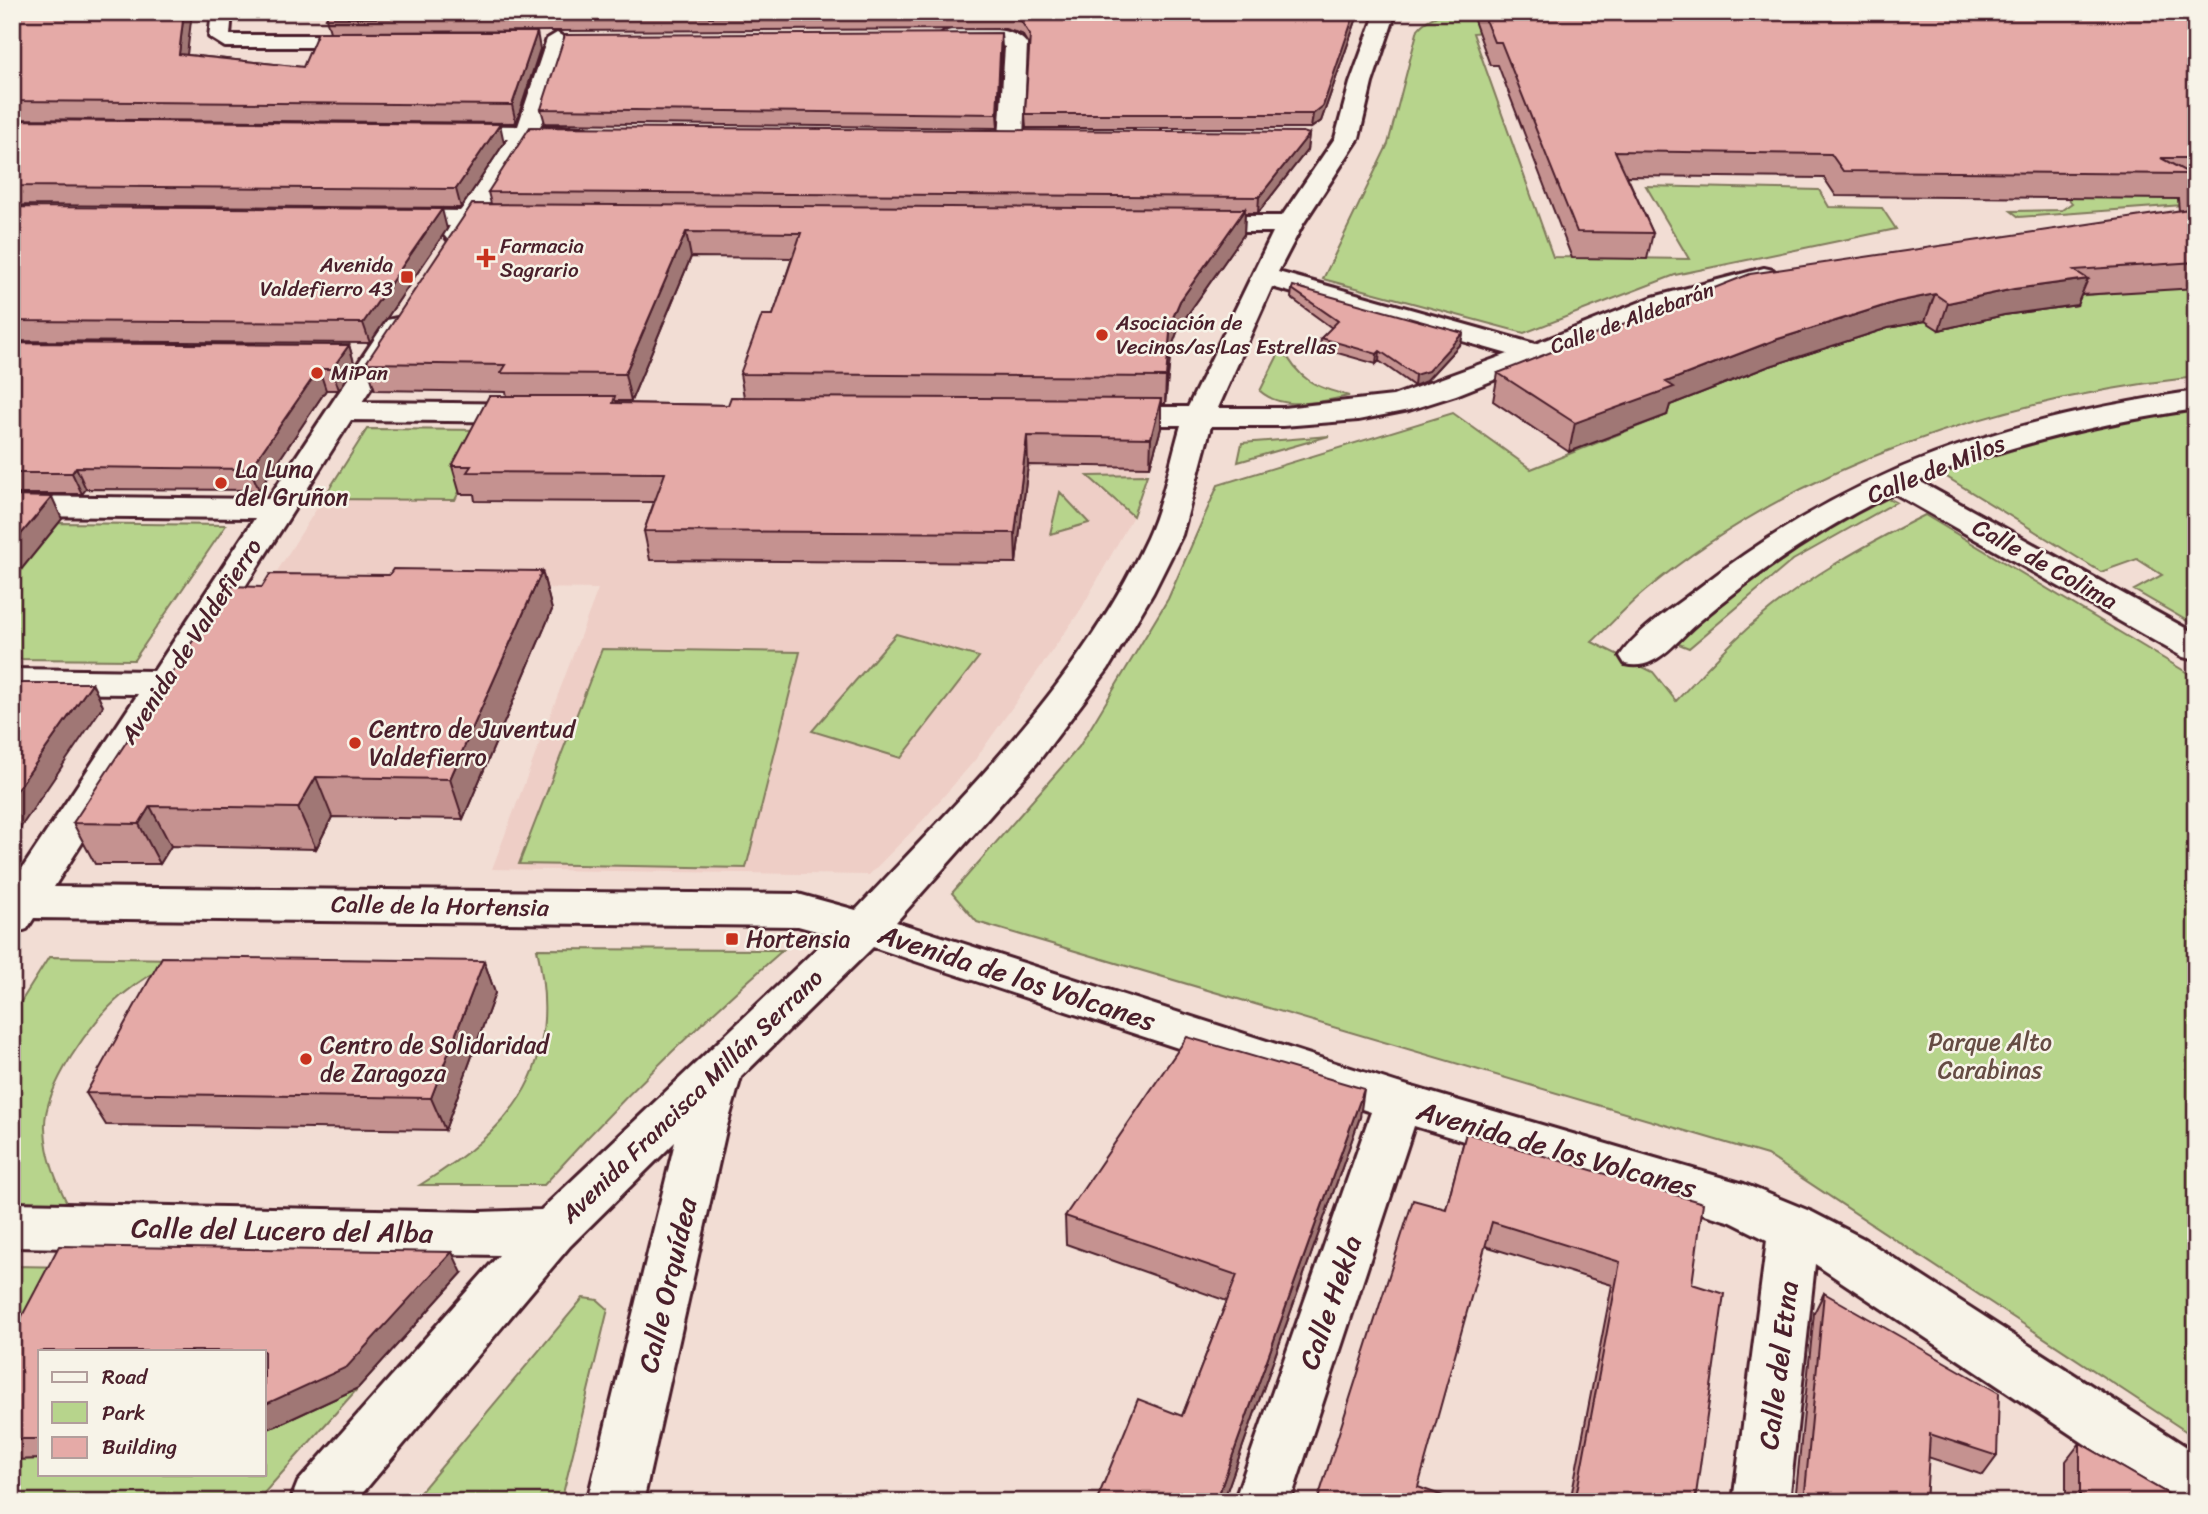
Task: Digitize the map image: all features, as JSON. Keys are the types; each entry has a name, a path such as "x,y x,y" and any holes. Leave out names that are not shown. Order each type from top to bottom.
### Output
{"street":[{"path":"222,12 219,37 225,41 392,40"},
{"path":"947,12 938,36 996,36 1011,39 1016,44 1011,138"},
{"name":"Avenida Francisca Millán Serrano","path":"318,1502 552,1231 865,928 1023,754 1090,669 1136,593 1164,535 1199,415 1263,276 1290,225 1347,138 1361,83 1386,12"},
{"path":"443,257 534,118 564,39 530,40"},
{"path":"428,132 594,134"},
{"path":"1315,137 1347,138"},
{"path":"983,138 1039,138"},
{"path":"372,218 538,219"},
{"path":"1170,224 1290,225"},
{"name":"Calle de Aldebarán","path":"1076,416 1315,415 1398,404 1663,303 1795,270"},
{"path":"1263,276 1536,353"},
{"name":"Avenida de Valdefierro","path":"16,907 342,411 365,355 415,299"},
{"name":"Calle de Milos","path":"1638,656 1756,561 1894,480 2026,434 2196,400"},
{"path":"342,411 564,413"},
{"name":"Calle de Colima","path":"1894,480 2196,649"},
{"path":"12,506 278,509"},
{"path":"12,681 164,683"},
{"name":"Calle de la Hortensia","path":"16,907 798,910 865,928"},
{"name":"Avenida de los Volcanes","path":"865,928 1398,1102 1744,1205 1794,1227 1846,1255 2196,1485"},
{"name":"Calle Orquídea","path":"615,1502 703,1126 720,1070"},
{"name":"Calle Hekla","path":"1262,1502 1398,1102"},
{"name":"Calle del Lucero del Alba","path":"12,1225 479,1234 552,1231"},
{"name":"Calle del Etna","path":"1762,1502 1794,1227"}],"shaded area":[{"path":"367,429 1158,437 1133,516 1080,611 975,760 924,819 869,875 492,869 598,589 269,584"}],"green space":[{"path":"1509,12 1482,32 1473,33 1553,257 1689,259 1646,186 1819,190 1829,207 1882,208 1896,229 1675,275 1524,333 1323,279 1388,144 1418,29 1426,21 1448,13"},
{"path":"2064,193 2196,193 2196,204 2019,217 2011,211 2062,210 2072,203"},
{"name":"Parque Alto Carabinas","path":"2196,286 2196,377 2049,401 1976,420 1905,444 1835,473 1768,507 1704,546 1645,591 1592,642 1653,672 1676,701 1735,640 1795,590 1880,538 1925,515 2196,678 2196,1438 1767,1155 977,922 952,893 1079,747 1168,599 1218,485 1453,413 1531,469 1667,415 1582,363 1767,367 1888,328 1925,321 1939,330 2004,315 2076,305 2063,297"},
{"path":"1282,347 1301,375 1326,389 1349,396 1291,403 1279,401 1260,391"},
{"path":"2196,404 2196,626 2134,590 2162,575 2137,559 2101,572 1937,471 2037,437"},
{"path":"367,429 490,430 455,500 323,499"},
{"path":"1329,436 1238,462 1242,443"},
{"path":"1147,475 1133,516 1088,476 1089,476"},
{"path":"1060,492 1089,523 1050,534"},
{"path":"1886,497 1896,502 1793,560 1689,648 1676,643 1784,553"},
{"path":"59,523 226,525 134,660 12,659 12,581"},
{"path":"896,634 979,657 901,758 812,731"},
{"path":"602,649 800,652 746,868 519,864"},
{"path":"537,949 783,950 660,1064 544,1185 420,1185 483,1140 507,1115 525,1088 537,1059 544,1027 544,990"},
{"path":"49,957 180,959 142,980 109,1007 83,1038 52,1094 46,1112 48,1150 70,1209 12,1209 12,1016"},
{"path":"12,1266 75,1267 12,1389"},
{"path":"583,1298 598,1300 608,1309 561,1502 412,1502"},
{"path":"358,1388 256,1502 12,1502 12,1460 38,1459 38,1476 266,1476 266,1429"}],"building":[{"path":"12,12 184,12 179,54 303,67 318,32 537,32 512,105 12,101"},
{"path":"329,12 1355,12 1323,106 1313,114 1025,114 1030,35 1021,21 1004,16 326,18"},
{"path":"1482,12 2196,12 2196,158 2161,158 2196,177 2196,186 2189,187 2188,174 1843,171 1831,154 1615,151 1653,233 1577,232 1501,42 1494,42"},
{"path":"1001,33 997,114 541,109 565,35"},
{"path":"12,120 500,124 456,189 12,186"},
{"path":"530,127 1309,134 1259,197 488,192"},
{"path":"472,204 1245,209 1180,301 1171,322 1166,377 740,374 762,315 773,315 801,233 686,232 625,374 501,373 506,365 366,363"},
{"path":"12,207 442,209 363,323 12,321"},
{"path":"2196,208 2196,262 2074,270 2088,279 2014,289 1948,303 1935,294 1896,302 1775,340 1666,382 1674,387 1575,423 1498,373 1750,274"},
{"path":"1293,286 1463,333 1428,371 1415,375 1380,351 1377,354 1321,338 1338,321 1292,289"},
{"path":"12,343 349,345 332,369 319,369 250,469 76,467 72,473 12,473"},
{"path":"489,396 615,396 613,403 728,405 731,397 1161,399 1151,438 1027,436 1015,533 644,531 665,473 467,472 471,466 452,466"},
{"path":"12,496 52,497 12,545"},
{"path":"393,569 542,571 450,779 316,777 298,808 150,806 139,824 73,823 229,586 262,587 270,574 389,575"},
{"path":"12,683 92,683 12,797"},
{"name":"Centro de Solidaridad de Zaragoza","path":"162,957 484,961 431,1098 86,1093"},
{"path":"1187,1037 1364,1089 1216,1502 1096,1502 1138,1399 1182,1416 1237,1275 1065,1216"},
{"path":"1466,1133 1703,1203 1692,1284 1724,1294 1695,1502 1575,1502 1620,1262 1492,1222 1418,1487 1460,1502 1317,1502 1413,1200 1446,1209"},
{"path":"59,1246 452,1252 347,1367 266,1404 266,1350 38,1350 38,1439 12,1439 12,1335"},
{"path":"1824,1293 1999,1393 1997,1456 1930,1434 1926,1502 1804,1502"},
{"path":"2080,1443 2182,1502 2080,1502"}],"place":[{"name":"Farmacia Sagrario","path":"486,258"},
{"name":"Avenida Valdefierro 43","path":"407,277"},
{"name":"Asociación de Vecinos/as Las Estrellas","path":"1102,335"},
{"name":"MiPan","path":"317,373"},
{"name":"La Luna del Gruñon","path":"221,483"},
{"name":"Centro de Juventud Valdefierro","path":"355,743"},
{"name":"Hortensia","path":"732,939"},
{"name":"Centro de Solidaridad de Zaragoza","path":"306,1059"}]}
